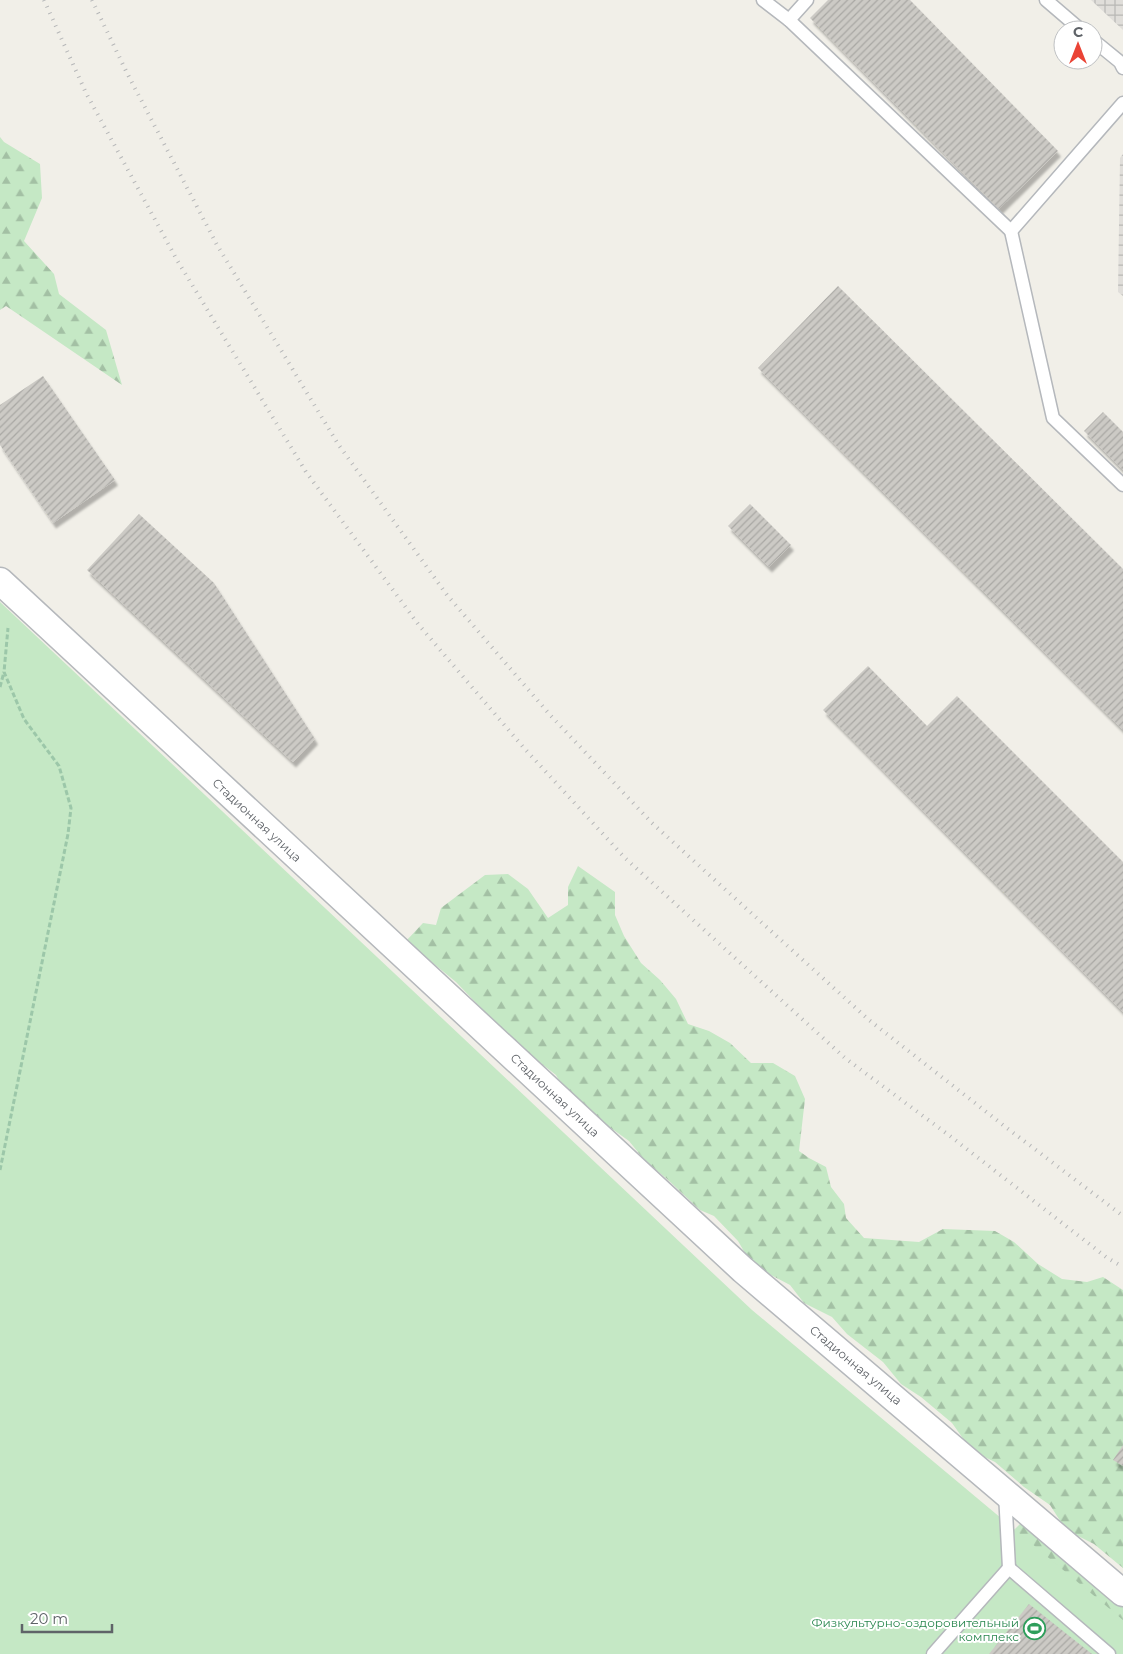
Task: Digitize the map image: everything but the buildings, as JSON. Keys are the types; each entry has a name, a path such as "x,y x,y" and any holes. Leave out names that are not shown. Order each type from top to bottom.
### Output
{"street":[{"name":"Стадионная улица","path":"0,581 743,1270 1123,1593"}],"lane":[{"path":"763,0 789,20 1011,231 1053,418 1123,484"},
{"path":"789,20 808,0"},
{"path":"1046,0 1069,20"},
{"path":"1103,48 1120,62 1123,68"},
{"path":"1011,231 1123,103"},
{"path":"932,1654 1009,1568 1005,1492"},
{"path":"1009,1568 1109,1654"}],"path":[{"path":"0,687 4,672 9,610 21,600"},
{"path":"0,1170 68,834 71,808 59,766 24,720 4,672"}],"shaded area":[{"path":"1091,0 1123,0 1123,30"},
{"path":"1123,154 1123,296 1118,292 1120,158"}],"green space":[{"path":"0,137 4,142 40,164 42,198 24,241 54,274 59,294 106,330 122,385 6,306 0,310"},
{"path":"0,602 752,1310 1123,1620 1123,1654 0,1654"},
{"path":"578,866 615,892 615,915 624,936 641,963 660,980 676,999 688,1024 709,1031 730,1043 751,1063 773,1063 795,1076 805,1099 799,1151 826,1167 831,1187 844,1204 846,1218 864,1238 919,1242 943,1229 995,1231 1014,1242 1038,1264 1062,1279 1087,1282 1103,1277 1123,1290 1123,1568 1094,1544 1066,1530 1050,1505 1024,1487 995,1462 972,1451 952,1423 921,1397 901,1384 883,1362 847,1334 832,1317 804,1303 790,1285 752,1265 738,1241 714,1216 700,1210 646,1162 629,1141 569,1098 556,1075 501,1029 456,982 406,941 423,923 436,925 441,908 485,875 508,874 528,889 548,918 568,905 568,887"},
{"path":"1024,1520 1123,1602 1123,1642 1018,1542 1015,1529"}],"railway":[{"path":"44,0 86,93 177,260 306,472 418,624 524,748 625,858 845,1058 950,1136 1106,1257 1123,1267"},
{"path":"92,0 127,73 217,245 338,444 447,595 551,716 652,823 869,1020 1123,1216"}],"place":[{"name":"Физкультурно-оздоровительный комплекс","path":"1035,1629"}]}
